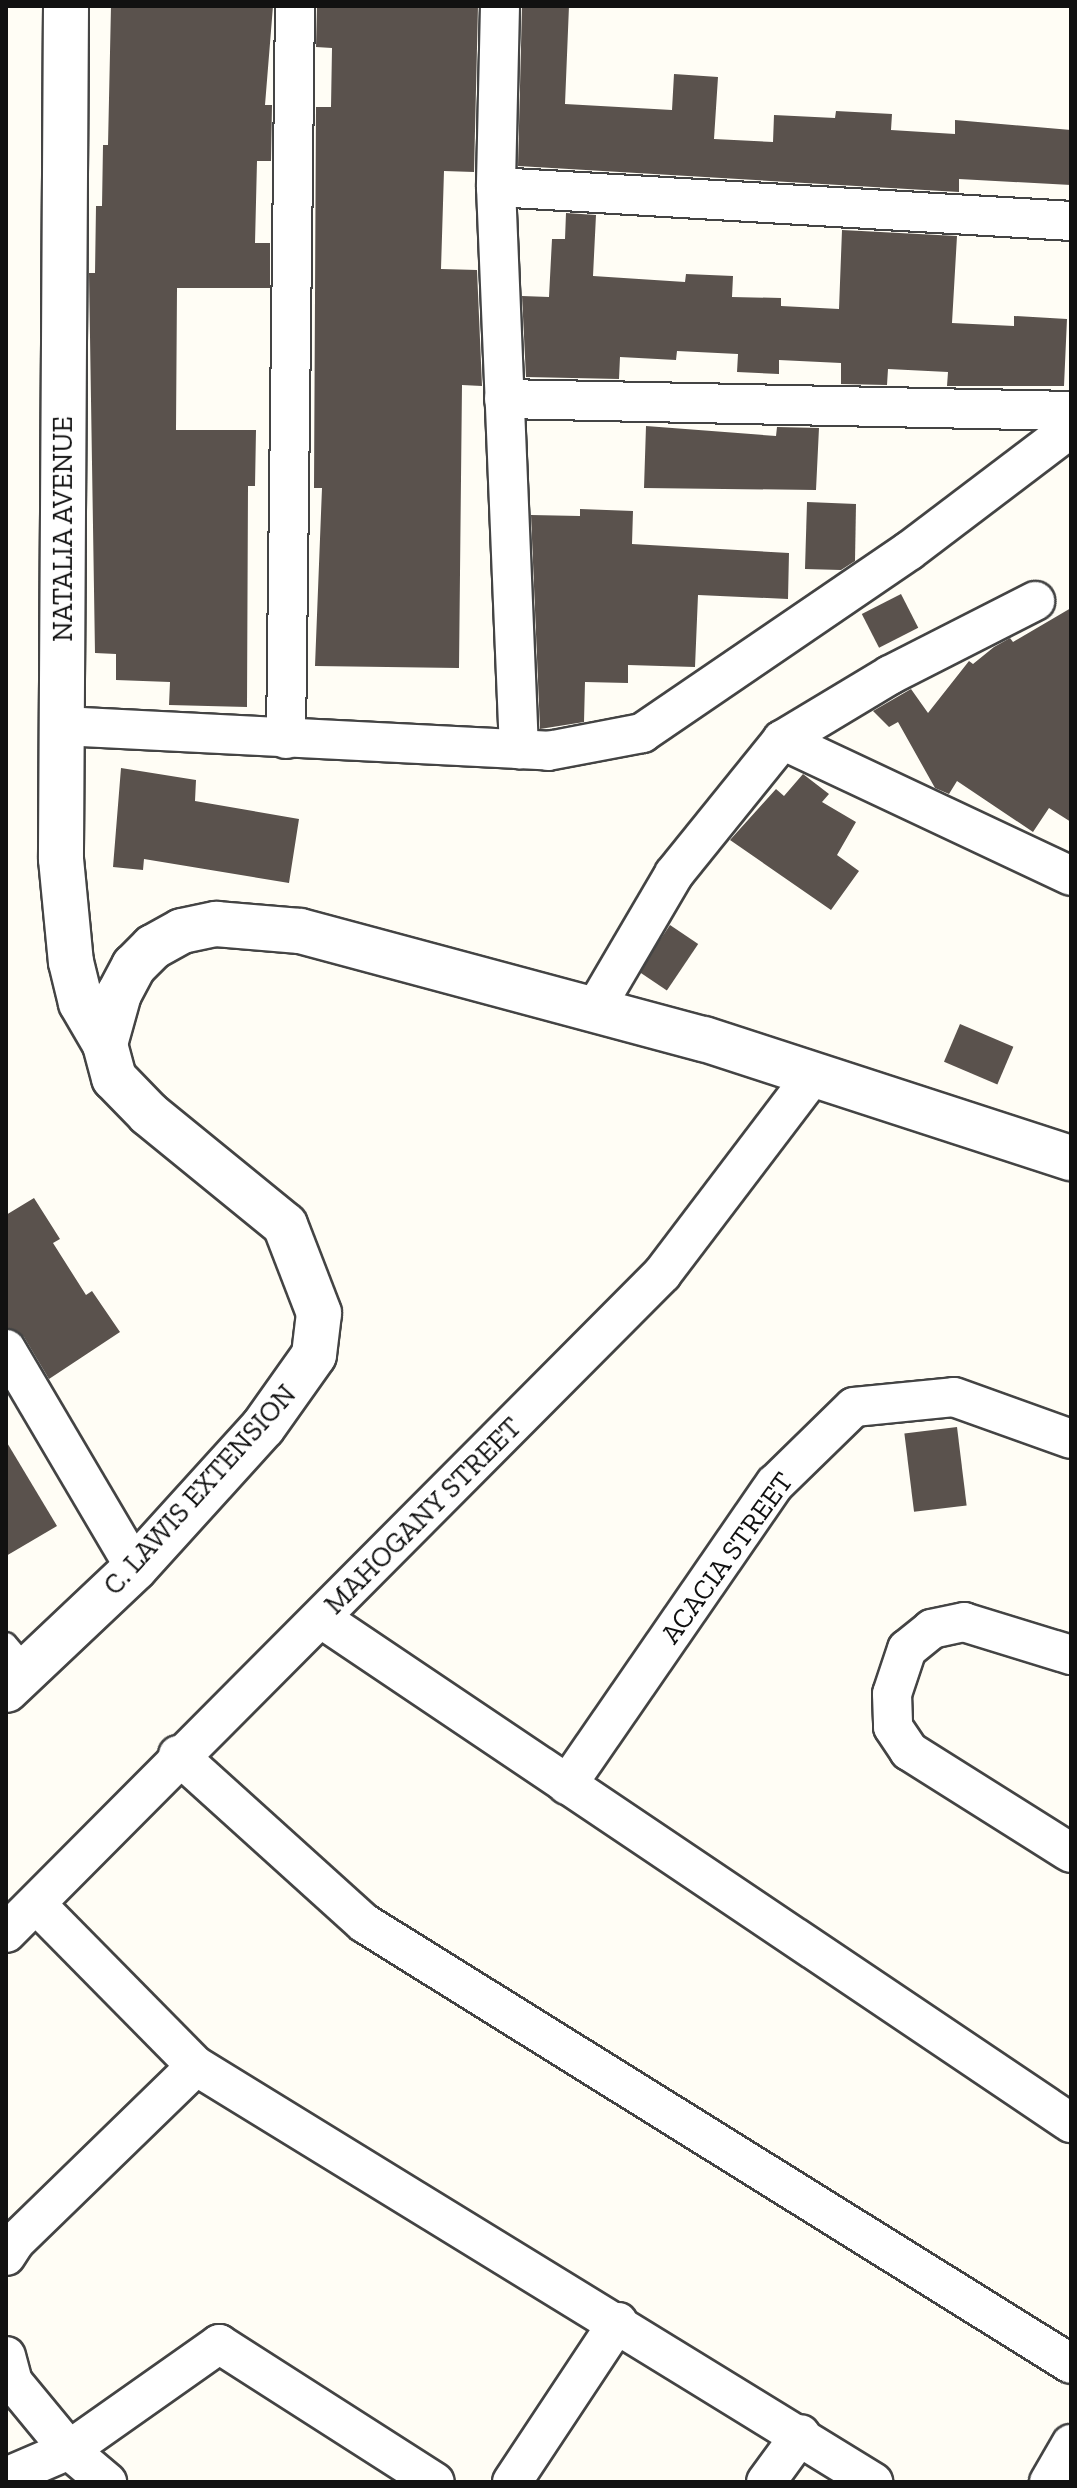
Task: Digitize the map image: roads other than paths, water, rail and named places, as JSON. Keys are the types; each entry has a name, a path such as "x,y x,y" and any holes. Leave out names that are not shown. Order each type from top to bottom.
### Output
{"street":[{"name":"NATALIA AVENUE","path":"66,6 61,859 71,962 81,1003 105,1044"},
{"path":"286,739 295,6"},
{"path":"500,6 496,187 519,750"},
{"path":"496,187 1071,221"},
{"path":"504,399 1071,411"},
{"path":"62,726 519,750 572,750 642,733 909,551 1071,428"},
{"path":"596,1007 674,874 782,740 890,675 1035,601"},
{"path":"782,740 1071,876"},
{"path":"105,1044 119,994 134,966 153,947 182,931 216,924 300,931 596,1007 1071,1158"},
{"name":"C. LAWIS EXTENSION","path":"13,1667 135,1568 294,1389 314,1355 319,1313 285,1225 149,1114 114,1078 105,1044"},
{"name":"MAHOGANY STREET","path":"6,1933 38,1906 178,1755 322,1619 662,1274 813,1075"},
{"path":"6,1349 135,1568"},
{"name":"ACACIA STREET","path":"567,1785 775,1484 854,1407 954,1397 1071,1439"},
{"path":"322,1619 1071,2123"},
{"path":"1071,1655 964,1622 932,1629 907,1649 892,1694 893,1727 909,1751 1071,1853"},
{"path":"178,1755 364,1923 1071,2364"},
{"path":"38,1906 196,2066 801,2434 873,2482"},
{"path":"6,2256 15,2242 196,2066"},
{"path":"512,2482 618,2322"},
{"path":"6,2477 69,2450 219,2344 435,2482"},
{"path":"6,2356 13,2382 69,2450 107,2482"},
{"path":"766,2482 801,2434"},
{"path":"1049,2482 1071,2444"}]}
